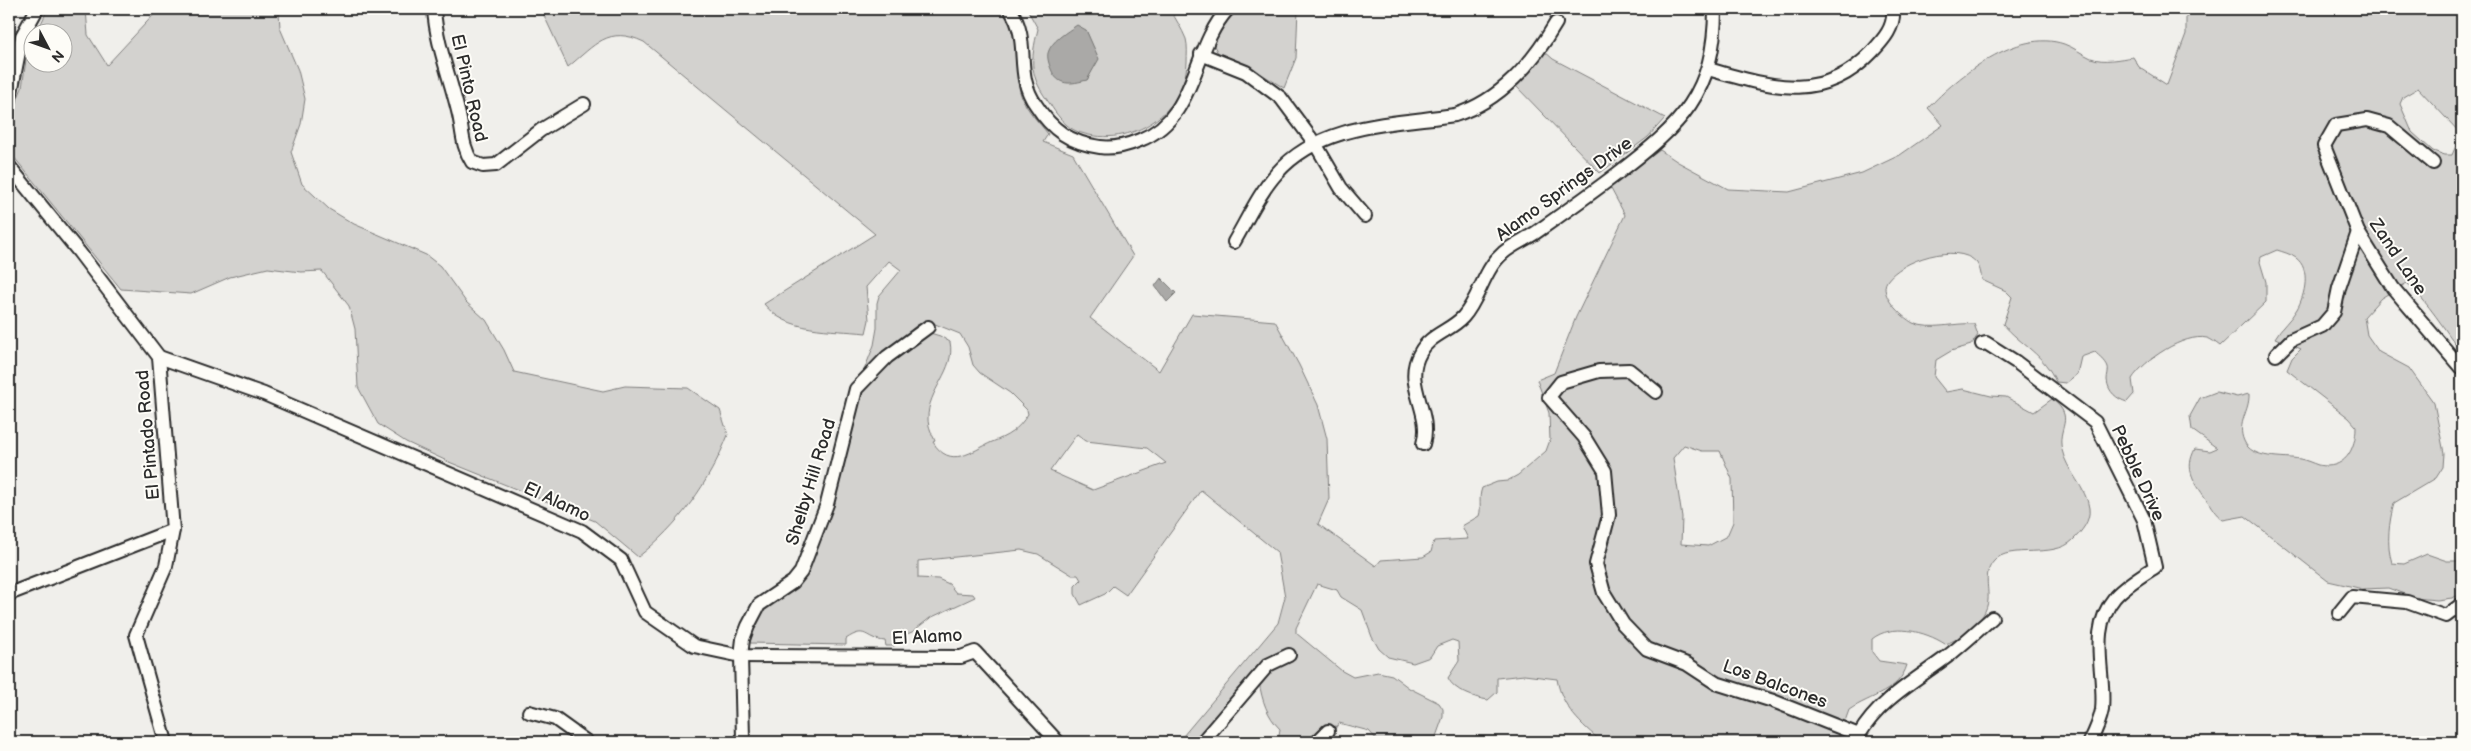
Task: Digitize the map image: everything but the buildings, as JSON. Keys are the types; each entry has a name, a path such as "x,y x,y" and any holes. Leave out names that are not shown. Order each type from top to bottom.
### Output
{"street":[{"path":"9,103 22,36 37,9"},
{"name":"El Pinto Road","path":"434,9 441,50 459,114 463,144 472,162 483,166 496,165 541,130 584,104"},
{"path":"1010,9 1018,23 1022,36 1024,83 1035,104 1063,136 1087,146 1120,146 1147,137 1159,130 1183,104 1214,26 1228,9"},
{"name":"Alamo Springs Drive","path":"1423,444 1426,425 1413,378 1416,360 1421,350 1431,339 1462,318 1476,298 1490,268 1501,254 1596,189 1673,128 1693,102 1708,69 1712,49 1715,9"},
{"path":"1708,69 1778,87 1796,88 1825,82 1854,68 1875,48 1892,26 1893,9"},
{"path":"1234,242 1275,175 1285,165 1316,144 1350,129 1442,117 1468,110 1495,96 1520,73 1540,49 1556,23"},
{"path":"1202,54 1246,72 1272,89 1298,118 1316,144 1341,188 1365,216"},
{"name":"Zand Lane","path":"2433,163 2389,126 2367,120 2336,124 2324,146 2358,232 2393,288 2462,369"},
{"name":"El Pintado Road","path":"9,166 159,357 173,530 166,566 136,635 166,742"},
{"path":"2276,355 2291,340 2322,326 2334,312 2339,288 2358,232"},
{"name":"Shelby Hill Road","path":"741,742 743,738 741,656 743,639 759,605 793,582 801,572 827,504 856,389 887,357 928,327"},
{"name":"Pebble Drive","path":"1982,344 1986,344 2016,362 2095,422 2144,520 2155,567 2133,581 2114,598 2105,616 2100,632 2098,657 2101,674 2102,709 2092,742"},
{"name":"El Alamo","path":"159,357 264,394 582,531 621,560 645,612 694,646 741,656 961,657 975,652 1058,742"},
{"name":"Los Balcones","path":"1656,392 1629,370 1619,370 1599,371 1561,382 1549,397 1584,438 1605,471 1609,515 1596,564 1604,593 1624,624 1647,649 1687,664 1716,683 1773,701 1861,739"},
{"path":"9,594 173,530"},
{"path":"2339,613 2352,597 2407,602 2446,616 2462,604"},
{"path":"1861,739 1869,718 1894,695 1948,655 1992,618"},
{"path":"1202,742 1268,665 1289,655"},
{"path":"529,712 555,719 587,742"},
{"path":"1317,742 1328,731"}],"shaded area":[{"path":"48,9 86,9 88,35 107,65 159,9 282,9 279,12 280,28 298,70 305,99 301,124 291,152 302,184 329,209 354,224 426,255 440,266 466,302 486,320 504,350 514,372 603,391 625,386 688,388 720,410 728,435 712,470 691,502 667,531 638,557 595,521 449,462 406,442 378,424 358,387 355,329 349,306 322,271 301,272 268,268 230,277 191,294 121,289 9,151 9,119 22,88 24,72 72,72 72,22 42,22"},
{"path":"541,9 990,9 994,12 1001,9 1009,17 1017,37 1018,81 1022,98 1028,109 1048,134 1043,142 1073,154 1133,256 1090,318 1159,371 1192,314 1275,321 1318,405 1327,439 1329,499 1318,524 1376,566 1381,560 1423,557 1431,552 1434,541 1468,539 1462,526 1479,516 1482,488 1497,482 1507,481 1518,475 1546,451 1550,440 1549,413 1537,380 1554,373 1576,317 1625,215 1610,187 1660,150 1728,189 1789,192 1862,173 1900,155 1943,125 1928,108 1955,82 1990,58 2008,49 2027,43 2046,41 2064,44 2091,58 2101,60 2133,57 2139,67 2167,85 2186,34 2186,9 2462,9 2462,353 2429,308 2407,283 2381,298 2364,317 2367,335 2379,352 2409,368 2434,403 2444,453 2443,467 2436,478 2394,503 2389,533 2392,563 2404,564 2427,554 2447,561 2458,561 2462,557 2462,594 2452,598 2437,600 2415,598 2388,588 2363,589 2328,581 2245,516 2223,520 2213,510 2194,481 2190,463 2195,449 2210,451 2217,448 2192,430 2190,416 2200,398 2216,392 2237,397 2249,394 2248,406 2242,423 2242,435 2248,447 2254,451 2269,456 2300,459 2327,466 2335,465 2342,461 2351,450 2354,443 2356,426 2349,418 2287,370 2292,358 2301,349 2275,338 2297,309 2304,290 2304,269 2301,263 2294,257 2277,250 2261,257 2260,262 2266,282 2266,302 2220,346 2209,339 2198,338 2176,344 2155,356 2132,379 2134,394 2127,402 2117,397 2111,391 2107,380 2108,367 2095,352 2081,357 2077,374 2066,383 2056,382 2039,357 2003,324 2012,297 2006,291 1982,280 1976,262 1967,256 1943,254 1916,260 1894,273 1887,281 1885,287 1888,299 1903,316 1913,323 1927,326 1974,324 1978,335 1971,345 1951,351 1936,360 1934,377 1946,392 1963,389 1991,396 2006,397 2034,412 2052,399 2059,406 2065,418 2061,435 2062,450 2087,501 2089,513 2085,526 2073,540 2064,546 2043,551 2010,553 1994,561 1988,575 1987,607 1972,628 1959,638 1945,644 1928,635 1899,630 1880,634 1872,639 1872,652 1879,661 1907,665 1898,681 1891,687 1849,710 1839,738 1834,742 1602,742 1580,722 1568,707 1563,699 1557,679 1524,675 1497,678 1497,692 1488,700 1471,696 1455,687 1448,678 1459,661 1458,642 1452,640 1437,646 1430,657 1413,663 1388,657 1379,649 1372,637 1362,610 1341,597 1337,590 1317,584 1296,628 1296,633 1342,671 1353,677 1378,672 1392,675 1409,688 1439,703 1443,709 1443,717 1434,742 1379,742 1369,731 1339,723 1326,742 1278,742 1280,729 1266,707 1259,682 1286,660 1282,651 1260,663 1195,742 1178,742 1278,623 1285,597 1277,552 1201,490 1126,595 1113,586 1105,594 1081,605 1075,594 1075,586 1081,580 1078,575 1072,575 1038,554 1021,550 918,561 918,578 938,579 949,584 956,593 973,594 975,597 930,618 912,632 902,636 894,646 886,646 885,641 862,633 846,639 846,645 750,643 757,619 766,605 785,594 825,526 839,483 858,394 875,374 927,332 940,336 950,342 949,362 932,399 928,419 935,441 933,442 947,455 954,457 969,453 1008,435 1024,420 1028,414 1027,410 1010,393 980,373 973,365 968,347 960,334 930,322 917,325 863,373 874,345 879,296 901,270 889,261 866,287 869,320 866,333 810,328 785,320 774,313 764,304 875,234 644,42 632,37 611,37 594,45 568,67","holes":["2418,88 2461,134 2452,155 2433,151 2412,132 2400,104 2403,97","1077,434 1086,441 1147,448 1166,463 1093,490 1050,471","1684,445 1702,451 1720,451 1732,479 1733,522 1727,536 1708,546 1681,544 1682,517 1673,458"]},
{"path":"1027,9 1170,9 1187,42 1187,62 1184,81 1176,98 1164,113 1149,124 1132,132 1114,136 1095,136 1076,131 1058,116 1043,94 1035,77 1033,60 1038,29","holes":["1086,30 1098,59 1087,80"]},
{"path":"1238,9 1298,9 1296,58 1284,88 1247,65 1218,53 1213,44 1214,35"},
{"path":"1077,25 1086,30 1099,59 1087,80 1066,83 1057,79 1054,75 1049,63 1048,53 1056,41"},
{"path":"1544,51 1553,59 1665,118 1648,137 1600,173 1515,85"},
{"path":"1161,278 1176,293 1167,302 1155,286"}]}
